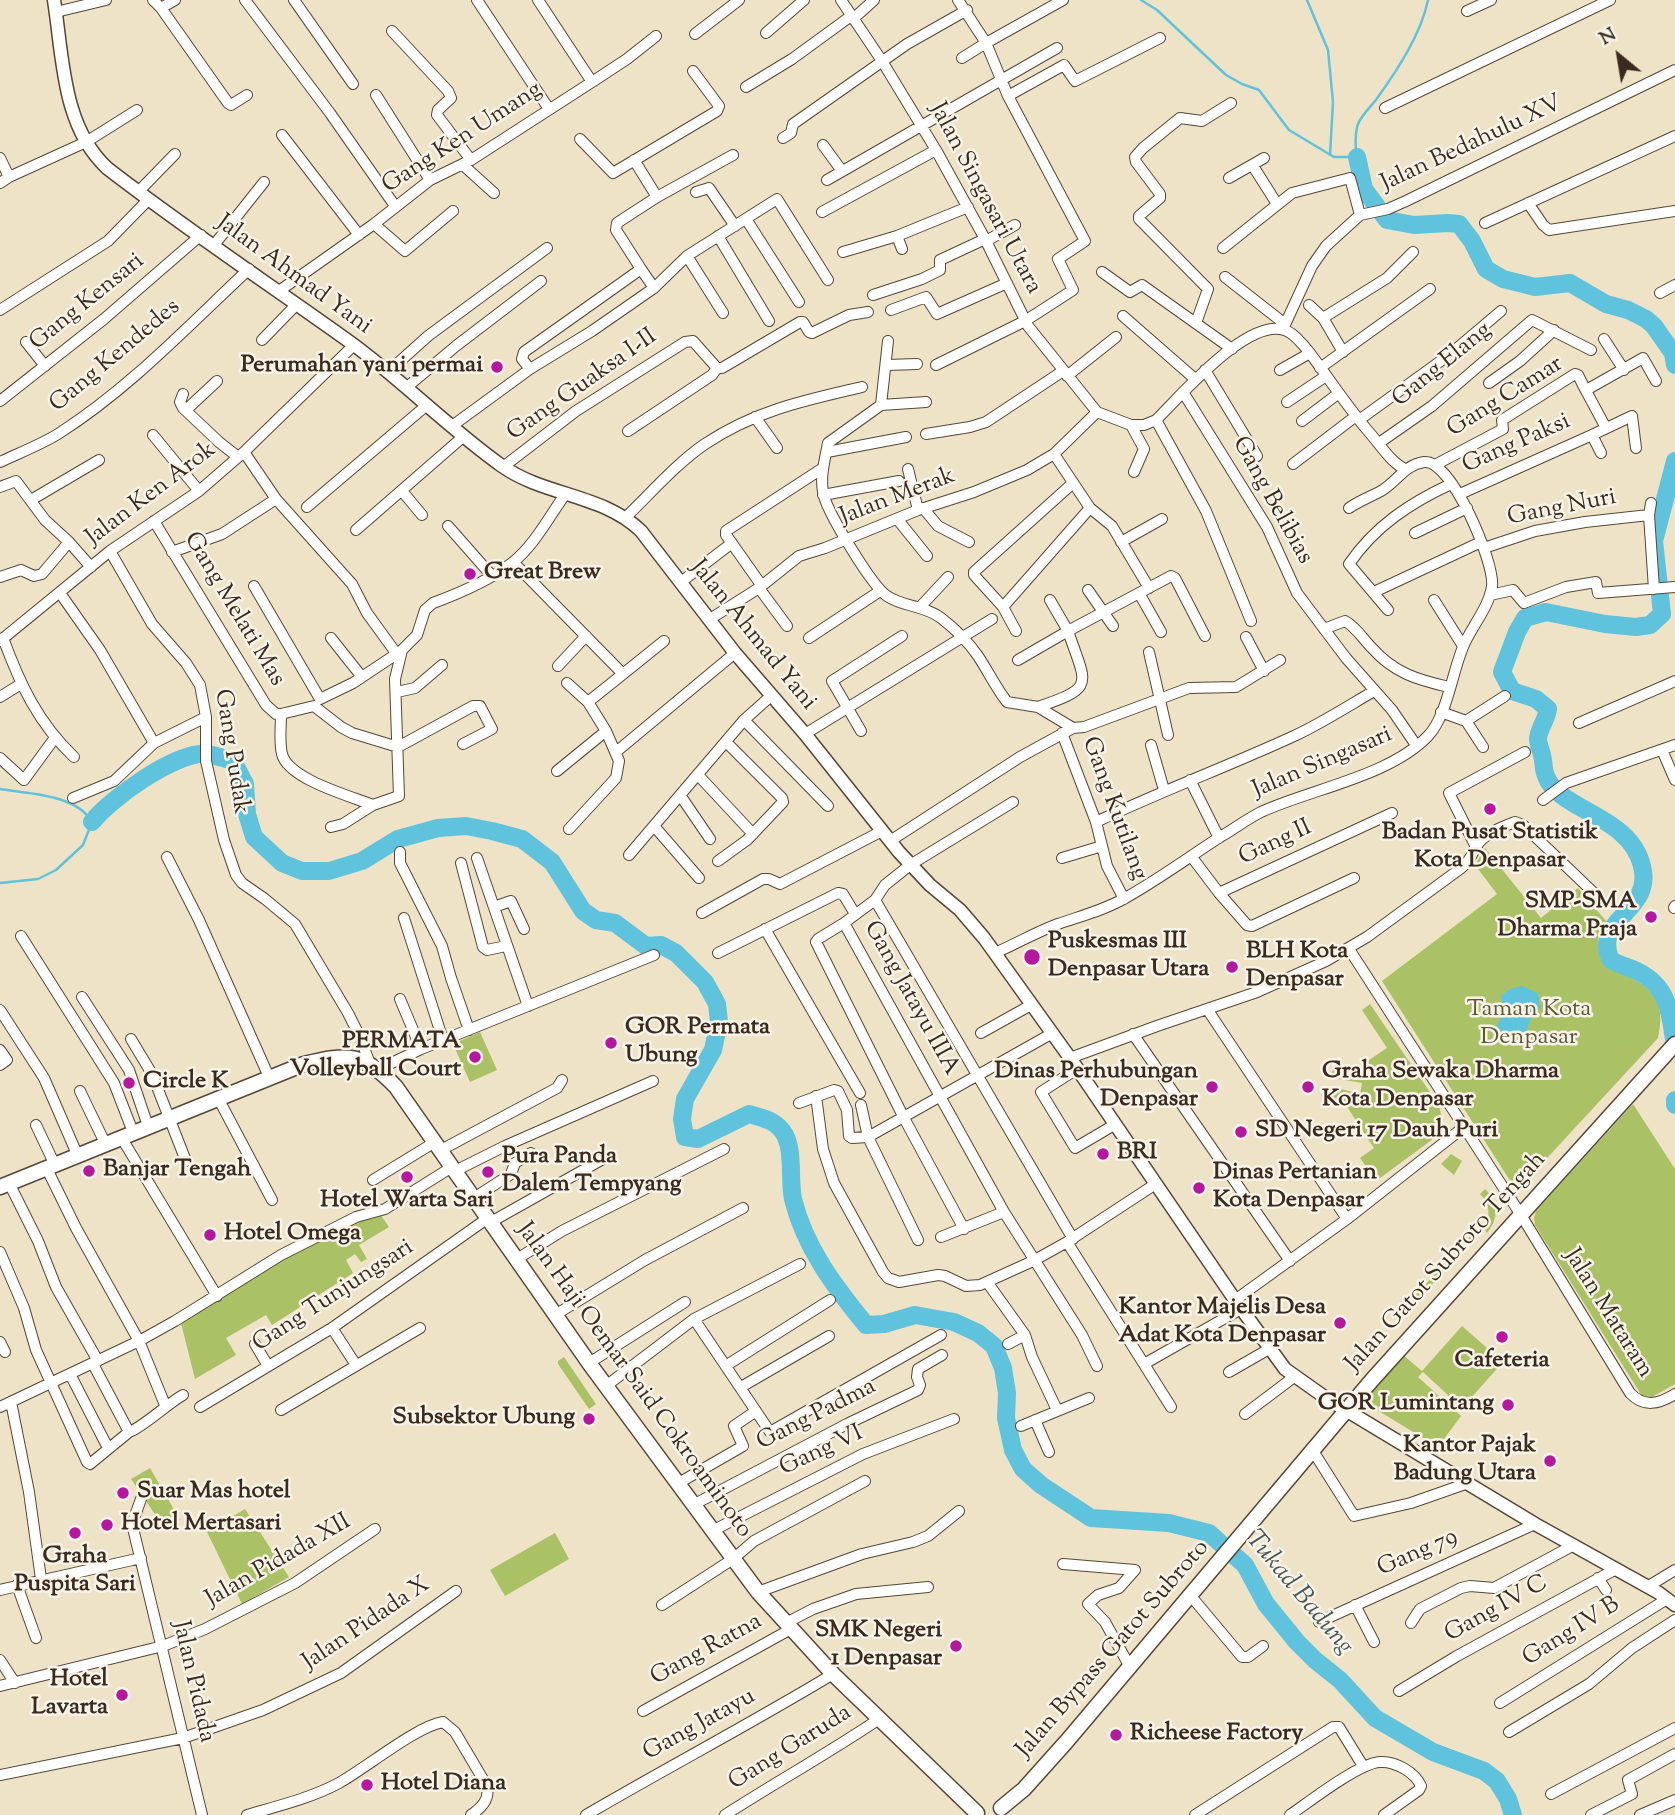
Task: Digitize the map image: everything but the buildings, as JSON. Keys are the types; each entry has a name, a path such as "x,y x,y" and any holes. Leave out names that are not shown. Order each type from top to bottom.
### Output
{"highway":[{"name":"Jalan Gatot Subroto Tengah","path":"1257,1517 1347,1410 1675,1044"},
{"path":"4,1185 304,1064 330,1058 354,1058 375,1067"},
{"name":"Jalan Haji Oemar Said Cokroaminoto","path":"375,1067 396,1087 589,1363 758,1592 833,1674 976,1814"},
{"name":"Jalan Bypass Gatot Subroto","path":"1003,1812 1257,1517"},
{"path":"976,1814 990,1805 1003,1812"}],"main road":[{"name":"Jalan Ahmad Yani","path":"55,6 68,95 86,142 101,162 354,345 503,467 538,486 579,496 625,518 641,531 735,653 805,734 910,865 960,910 995,953 1269,1349 1294,1377 1535,1524 1671,1602"}],"street":[{"path":"55,6 106,0"},
{"path":"174,0 157,4 228,103 230,105 247,96"},
{"path":"245,0 395,206"},
{"path":"294,0 354,84"},
{"path":"477,0 549,109"},
{"path":"538,0 592,82"},
{"path":"695,34 739,0"},
{"path":"766,33 804,0"},
{"name":"Jalan Singasari Utara","path":"841,0 936,150 1025,321 1097,412"},
{"path":"746,87 792,60 874,0"},
{"path":"936,365 1025,321 1073,290 1058,258 1086,241 1008,96 986,43 958,0"},
{"path":"962,58 1040,6 1063,0"},
{"path":"1467,11 1491,0"},
{"path":"1385,108 1610,0"},
{"path":"783,138 791,133 793,124 882,61 967,10"},
{"path":"393,31 448,91 451,98 438,110 437,116 467,162 494,193"},
{"name":"Gang Ken Umang","path":"279,291 374,224 430,180 467,162 627,59 656,36"},
{"path":"1008,96 1064,65 1075,81 1160,38"},
{"path":"827,180 1056,48"},
{"name":"Jalan Bedahulu XV","path":"1364,215 1406,201 1675,70"},
{"path":"580,139 611,173 634,160 718,109 719,106 693,71"},
{"path":"376,95 430,180"},
{"path":"1196,323 1208,289 1139,219 1139,216 1159,199 1160,194 1136,162 1135,156 1180,118 1202,121 1231,103"},
{"path":"0,158 4,180 86,142 137,110"},
{"path":"282,135 359,235"},
{"path":"1485,223 1675,136"},
{"path":"823,145 842,171"},
{"path":"822,212 936,150"},
{"name":"Gang Kensari","path":"0,310 108,241 175,154"},
{"path":"654,288 618,234 617,223 657,197 733,155"},
{"path":"1229,178 1264,158"},
{"path":"634,160 657,197"},
{"path":"1253,166 1277,204"},
{"path":"1223,248 1292,193 1350,178 1364,215 1318,256 1284,326"},
{"path":"214,245 264,182"},
{"path":"696,192 709,188 735,226"},
{"path":"452,426 530,369 654,288 687,256 777,200 828,280"},
{"path":"1528,203 1549,230 1675,211"},
{"path":"843,252 897,236 968,207"},
{"path":"397,259 453,211"},
{"path":"746,219 799,302"},
{"path":"374,224 404,251"},
{"path":"873,295 922,279 940,270 940,260 1015,225"},
{"name":"Gang Kensari","path":"0,401 154,277 201,235"},
{"path":"718,236 769,321"},
{"path":"897,236 902,249"},
{"path":"388,372 428,336 547,248"},
{"path":"1323,318 1387,278 1413,252"},
{"path":"687,256 723,313"},
{"name":"Gang Kendedes","path":"0,462 57,435 105,400 134,377 249,269"},
{"path":"530,369 522,359 524,352 641,269"},
{"path":"1102,272 1130,292 1142,285 1232,349"},
{"path":"1225,277 1299,340 1358,418 1396,463 1405,469"},
{"path":"407,387 541,281"},
{"path":"891,310 926,297 937,314 1007,283"},
{"path":"1660,293 1675,285"},
{"path":"1287,402 1343,352 1430,289"},
{"path":"262,340 297,304"},
{"path":"1309,305 1323,318 1343,352"},
{"path":"1293,464 1449,355 1501,311"},
{"path":"628,431 712,375 716,368 722,368 800,322 812,333 849,315 868,312"},
{"path":"1123,316 1195,379"},
{"name":"Gang Elang","path":"1379,443 1432,406 1532,320 1554,330"},
{"path":"1097,412 1130,425 1144,425 1156,420 1195,379 1232,349 1249,337 1284,326"},
{"path":"1489,383 1520,361 1554,330 1591,350"},
{"path":"926,433 986,422 1065,373 1116,337"},
{"path":"1604,339 1623,370"},
{"name":"Gang Guaksa I-II","path":"503,467 576,411 685,342 693,341 716,368"},
{"path":"881,405 888,341"},
{"path":"26,342 46,366"},
{"name":"Jalan Ken Arok","path":"2,640 110,551 199,491 354,345"},
{"path":"1280,370 1310,353"},
{"name":"Gang Camar","path":"1430,463 1503,429 1502,420 1575,374 1586,389 1644,359 1656,381"},
{"path":"887,365 917,364"},
{"path":"1205,370 1257,456"},
{"path":"186,410 217,381"},
{"path":"625,518 703,445 768,410 862,387"},
{"path":"1586,389 1606,428"},
{"name":"Gang Belibias","path":"1183,392 1271,534 1297,593 1392,710 1416,746"},
{"path":"1303,421 1339,393"},
{"path":"183,394 180,405 219,442 241,454 276,499 352,584 367,612 399,652 394,679 397,692 399,796 373,805 344,824 331,827"},
{"path":"926,402 881,405 831,439 823,468 823,495 846,539 880,591 890,598 921,606 942,618 977,654 1005,700 1038,707 1073,728"},
{"path":"307,507 427,405"},
{"name":"Jalan Merak","path":"710,619 760,587 799,556 1027,470 1054,454 1097,412"},
{"name":"Gang Paksi","path":"1460,494 1632,416 1636,448"},
{"path":"755,417 777,448"},
{"path":"1156,420 1206,511 1251,621"},
{"path":"1130,425 1144,449 1134,472"},
{"path":"1591,435 1601,453"},
{"path":"153,436 199,491"},
{"path":"356,530 464,436"},
{"path":"827,452 906,437"},
{"path":"1054,454 1090,508 1110,524 1121,542 1161,632"},
{"path":"31,500 99,460"},
{"path":"1349,508 1382,491 1398,479 1405,469 1430,463 1460,494 1467,508 1492,574 1490,595 1513,590 1524,603 1566,587 1596,582 1598,593 1663,589 1649,515 1651,503"},
{"path":"788,625 732,543 726,533 727,528 823,468"},
{"path":"908,469 920,509 938,526 969,542"},
{"path":"0,487 16,481 46,520 91,567"},
{"path":"823,495 900,481"},
{"path":"1016,631 1003,607 974,572 1073,483"},
{"path":"1388,610 1349,564 1368,539 1404,507 1451,484"},
{"path":"402,491 422,515"},
{"path":"254,586 320,699 362,677 399,652 417,635 425,610 429,607 492,576 513,562 528,546 566,493"},
{"path":"172,552 222,534 276,499"},
{"path":"1003,607 1090,508"},
{"path":"1415,533 1467,508"},
{"name":"Gang Nuri","path":"1374,592 1483,545 1535,531 1649,515"},
{"path":"1121,542 1162,519"},
{"path":"898,520 927,556"},
{"name":"Gang Melati Mas","path":"154,521 266,705 276,714 281,714"},
{"path":"448,526 492,576"},
{"path":"0,577 21,570 34,576 42,574 69,542"},
{"path":"681,582 732,543"},
{"name":"Gang Pudak","path":"110,551 152,624 200,685 206,717 206,761 224,840 236,876 295,924 348,1013 375,1067"},
{"path":"513,562 623,674"},
{"path":"1018,660 1174,576 1205,636"},
{"path":"921,606 947,577"},
{"path":"1088,590 1113,626"},
{"path":"809,638 880,591"},
{"path":"60,593 100,650 154,743"},
{"name":"Jalan Singasari","path":"995,953 1046,929 1124,899 1257,814 1401,757 1429,735 1441,712 1463,646 1490,595"},
{"path":"1038,707 1073,695 1082,685 1083,676 1068,632 1050,600"},
{"path":"1434,600 1463,646"},
{"path":"805,734 992,619"},
{"path":"1324,629 1345,621 1378,655 1405,675 1449,687"},
{"path":"558,666 586,636"},
{"path":"861,731 832,681 902,636"},
{"path":"1246,637 1264,671"},
{"path":"331,638 362,677"},
{"path":"2,640 20,684 54,739 74,757"},
{"path":"588,702 664,640"},
{"path":"1149,652 1168,734"},
{"path":"616,752 735,653"},
{"path":"702,913 763,879 780,884 886,836 1073,728 1084,727 1189,688 1236,687 1280,660"},
{"path":"397,692 415,688 442,665"},
{"path":"1579,723 1675,681"},
{"path":"567,683 588,702 606,731 619,761 616,778 569,829"},
{"path":"0,697 20,684"},
{"path":"1096,821 1298,734 1374,691"},
{"path":"629,855 744,720 772,695"},
{"path":"1466,722 1504,696"},
{"path":"373,805 313,782 287,762 283,756 281,714 314,706 352,733 398,747 473,706 481,706 492,729 463,744"},
{"path":"1441,712 1466,722 1483,747"},
{"path":"73,798 114,781 154,743 206,717"},
{"path":"744,720 828,806"},
{"path":"557,771 606,731"},
{"name":"Gang Kutilang","path":"1062,733 1096,821 1107,866 1124,899"},
{"path":"0,758 24,780 54,739"},
{"path":"718,861 753,834 781,805 782,798 726,742"},
{"path":"1150,745 1164,790"},
{"path":"1547,797 1563,785 1675,745"},
{"path":"1662,750 1675,780"},
{"path":"1476,847 1449,793 1525,752"},
{"path":"698,775 753,834"},
{"path":"1190,780 1219,838"},
{"path":"680,795 710,839"},
{"path":"964,1229 816,945 817,939 875,900 885,885 910,865 1013,802"},
{"name":"Gang II","path":"1191,856 1219,893 1392,813"},
{"path":"1114,1125 1075,1148 1041,1092 1073,1064 1133,1034 1257,992 1349,949 1460,869 1471,859 1476,847 1488,835 1519,822 1594,893"},
{"path":"654,825 699,878"},
{"path":"1062,858 1102,846"},
{"path":"400,852 400,863 442,946 470,1030"},
{"path":"167,857 199,920 270,1077"},
{"path":"477,858 528,1006"},
{"path":"461,863 484,947 487,950 506,946"},
{"path":"1219,893 1247,925 1252,926 1354,878"},
{"path":"718,953 838,893 843,894 855,914"},
{"path":"875,900 978,1074 1070,1240 1171,1407"},
{"path":"494,906 511,901 524,929"},
{"path":"404,918 443,1040"},
{"name":"Gang Jatayu IIIA","path":"844,923 1004,1212 1082,1335 1097,1366"},
{"path":"765,929 860,1093"},
{"path":"21,936 114,1083 127,1134 217,1296"},
{"path":"1349,949 1521,1215"},
{"path":"375,1067 653,955"},
{"path":"82,997 129,1070 148,1126"},
{"path":"400,999 421,1049"},
{"path":"981,1033 1031,1005"},
{"path":"1207,1009 1347,1219"},
{"path":"0,1010 44,1078 77,1154"},
{"path":"799,1103 837,1090 847,1110 850,1138 867,1137 1051,1034"},
{"path":"1133,1034 1290,1261"},
{"path":"131,1039 152,1074 186,1161"},
{"path":"0,1050 7,1061 0,1065"},
{"path":"373,1180 557,1088 562,1080"},
{"path":"0,1407 139,1340 217,1296 281,1255 329,1230 356,1217 385,1209 454,1169 653,1081"},
{"path":"80,1091 105,1143"},
{"path":"816,1096 823,1149 834,1183 883,1272 888,1278 899,1282 945,1276 967,1286 987,1282 1070,1240 1154,1185"},
{"path":"218,1098 272,1200"},
{"path":"861,1105 867,1137 918,1240"},
{"path":"36,1125 76,1228 139,1340 166,1405"},
{"path":"1144,1364 1194,1337 1238,1305 1290,1261 1464,1127"},
{"path":"517,1259 562,1231 724,1149"},
{"path":"474,1198 511,1174 515,1163 531,1153"},
{"name":"Gang Tunjungsari","path":"200,1408 332,1328 489,1220 603,1159"},
{"path":"4,1185 37,1241 56,1287 129,1432"},
{"path":"555,1315 645,1260 743,1208"},
{"path":"941,1237 1004,1212"},
{"name":"Jalan Mataram","path":"1521,1215 1630,1393 1640,1402 1653,1404 1675,1394"},
{"path":"0,1252 24,1308 36,1350 88,1463 183,1395"},
{"path":"606,1386 694,1319 800,1264"},
{"path":"987,1282 1025,1335 1032,1357 1057,1410"},
{"path":"727,1365 830,1300"},
{"path":"589,1363 685,1302"},
{"path":"694,1319 770,1432 942,1335"},
{"path":"332,1328 356,1365"},
{"path":"281,1410 420,1328"},
{"path":"1008,1345 1025,1335"},
{"path":"741,1387 829,1336"},
{"path":"255,1344 268,1366"},
{"path":"1229,1372 1269,1349"},
{"name":"Gang Padma","path":"693,1505 918,1390 918,1370 942,1355"},
{"path":"70,1374 108,1448"},
{"path":"1245,1414 1294,1377"},
{"path":"1021,1426 1089,1398"},
{"path":"11,1402 29,1492 41,1579"},
{"path":"677,1484 743,1447 734,1426 756,1411"},
{"name":"Gang VI","path":"712,1531 863,1454 954,1419"},
{"path":"1035,1420 1049,1451"},
{"path":"1313,1451 1354,1516 1411,1503 1468,1483"},
{"name":"Gang VI","path":"662,1605 733,1559 754,1541 865,1481"},
{"name":"Jalan Pidada","path":"141,1499 132,1524 202,1815"},
{"path":"758,1592 862,1554 928,1536 959,1511"},
{"name":"Gang 79","path":"1319,1622 1535,1524"},
{"name":"Jalan Pidada XII","path":"0,1686 163,1646 205,1629 295,1583 375,1530"},
{"path":"1411,1623 1420,1609 1461,1588 1494,1588 1574,1545"},
{"path":"0,1590 141,1558"},
{"path":"1063,1564 1135,1570 1119,1588 1098,1595 1088,1604 1105,1622 1130,1667"},
{"name":"Gang IV C","path":"1399,1691 1616,1569"},
{"path":"1647,1587 1675,1570"},
{"path":"1598,1578 1606,1590"},
{"path":"17,1585 36,1638"},
{"name":"Gang Ratna","path":"642,1710 813,1609 856,1594 928,1587"},
{"name":"Jalan Pidada X","path":"0,1775 183,1738 263,1710 341,1673 456,1591"},
{"path":"1190,1595 1242,1657 1248,1657 1263,1647"},
{"name":"Gang IV B","path":"1500,1703 1671,1602"},
{"path":"1355,1605 1374,1642"},
{"path":"1509,1732 1589,1684 1632,1648 1675,1620"},
{"path":"0,1660 15,1683"},
{"name":"Gang Jatayu","path":"586,1815 833,1674"},
{"name":"Gang Garuda","path":"725,1815 833,1751 879,1719"},
{"path":"247,1815 338,1783 436,1723 443,1722 460,1740 488,1792 485,1803 471,1815"},
{"path":"1195,1815 1333,1727 1339,1727 1363,1766"},
{"path":"1551,1794 1675,1728"},
{"path":"1591,1815 1632,1794 1628,1780 1675,1754"},
{"path":"1290,1815 1363,1766 1380,1762 1398,1766 1420,1783 1419,1790 1384,1815"},
{"path":"1640,1815 1675,1800"}],"green space":[{"name":"Taman Kota Denpasar","path":"1485,848 1541,918 1578,888 1606,921 1598,938 1603,954 1612,965 1648,989 1656,1000 1661,1016 1658,1038 1524,1183 1516,1185 1509,1179 1382,981 1497,894 1475,865"},
{"path":"1370,1004 1438,1104 1441,1116 1437,1136 1376,1181 1360,1158 1374,1148 1340,1096 1327,1104 1321,1095 1336,1095 1337,1088 1360,1094 1362,1083 1339,1079 1339,1075 1332,1074 1333,1067 1337,1065 1345,1076 1387,1048 1362,1010"},
{"name":"PERMATA Volleyball Court","path":"480,1032 497,1070 470,1082 453,1044"},
{"path":"1633,1104 1675,1169 1675,1384 1652,1397 1642,1396 1535,1225 1534,1218 1536,1211"},
{"path":"1451,1154 1462,1161 1454,1175 1441,1164"},
{"path":"1485,1189 1493,1199 1496,1210 1494,1222 1487,1233 1484,1228 1488,1210 1480,1194"},
{"path":"380,1214 389,1227 359,1245 367,1259 361,1262 355,1254 346,1260 353,1273 272,1325 266,1315 226,1338 236,1355 195,1379 181,1323 302,1245 328,1232"},
{"path":"1472,1234 1475,1237 1418,1300 1414,1297 1446,1262 1448,1264"},
{"path":"1462,1326 1503,1362 1462,1408 1423,1372 1418,1377 1461,1416 1438,1447 1372,1407 1372,1393 1380,1379 1403,1355 1422,1371"},
{"path":"564,1357 596,1404 589,1409 558,1364"},
{"path":"150,1468 180,1520 165,1529 131,1479"},
{"path":"245,1509 289,1577 242,1604 207,1532"},
{"path":"555,1533 569,1559 505,1596 490,1570"}],"water":[{"path":"1522,986 1538,993 1540,1008 1531,1017 1526,1032 1516,1034 1501,1031 1497,1026 1503,1012 1501,996 1510,989"}],"waterway":[{"path":"1141,0 1157,10 1226,75 1259,90 1289,130 1334,157 1357,157 1358,124 1408,51 1428,0"},
{"path":"1307,0 1328,50 1333,102 1330,155"},
{"path":"1357,157 1364,189 1387,220 1414,225 1459,224 1472,241 1486,269 1503,279 1535,287 1570,283 1606,304 1628,310 1646,319 1673,353 1675,365"},
{"path":"1675,461 1654,541 1662,614 1650,625 1636,627 1605,624 1546,612 1525,618 1502,672 1512,691 1536,699 1548,709 1538,739 1545,774 1553,788 1610,824 1624,835 1635,849 1642,866 1643,882 1639,895 1609,934 1607,946 1611,960 1648,978 1662,993 1669,1012 1675,1046"},
{"name":"Tukad Badung","path":"92,822 113,801 145,778 178,760 207,754 233,761 245,784 247,814 254,837 282,863 302,871 329,871 362,861 398,839 438,828 466,826 522,839 552,862 583,911 596,920 615,923 646,946 661,945 676,953 705,982 717,1004 719,1022 713,1050 685,1099 682,1119 685,1137 698,1139 749,1114 778,1126 788,1142 793,1199 805,1234 832,1281 866,1325 884,1324 915,1315 954,1322 978,1333 994,1346 1003,1368 1007,1393 1006,1418 1013,1450 1023,1469 1041,1485 1091,1518 1169,1523 1209,1533 1245,1565 1266,1604 1297,1642 1340,1680 1375,1718 1433,1752 1484,1771 1497,1781 1508,1799 1513,1815"},
{"name":"Tukad Badung","path":"0,789 64,801 85,813 92,822 83,845 56,870 38,879 0,883"},
{"path":"1675,1100 1675,1105"}],"place":[{"name":"Perumahan yani permai","path":"497,367"},
{"name":"Great Brew","path":"470,574"},
{"name":"Badan Pusat Statistik Kota Denpasar","path":"1490,809"},
{"name":"SMP-SMA Dharma Praja","path":"1651,917"},
{"name":"Puskesmas III Denpasar Utara","path":"1032,957"},
{"name":"BLH Kota Denpasar","path":"1232,967"},
{"name":"GOR Permata Ubung","path":"611,1043"},
{"name":"PERMATA Volleyball Court","path":"475,1057"},
{"name":"Circle K","path":"129,1083"},
{"name":"Dinas Perhubungan Denpasar","path":"1212,1087"},
{"name":"Graha Sewaka Dharma Kota Denpasar","path":"1308,1087"},
{"name":"SD Negeri 17 Dauh Puri","path":"1241,1132"},
{"name":"BRI","path":"1103,1154"},
{"name":"Banjar Tengah","path":"89,1171"},
{"name":"Pura Panda Dalem Tempyang","path":"488,1172"},
{"name":"Hotel Warta Sari","path":"407,1177"},
{"name":"Dinas Pertanian Kota Denpasar","path":"1199,1188"},
{"name":"Hotel Omega","path":"210,1235"},
{"name":"Kantor Majelis Desa Adat Kota Denpasar","path":"1340,1323"},
{"name":"Cafeteria","path":"1502,1337"},
{"name":"GOR Lumintang","path":"1508,1405"},
{"name":"Subsektor Ubung","path":"589,1419"},
{"name":"Kantor Pajak Badung Utara","path":"1550,1461"},
{"name":"Suar Mas hotel","path":"123,1493"},
{"name":"Hotel Mertasari","path":"107,1525"},
{"name":"Graha Puspita Sari","path":"75,1533"},
{"name":"SMK Negeri 1 Denpasar","path":"956,1646"},
{"name":"Hotel Lavarta","path":"122,1695"},
{"name":"Richeese Factory","path":"1116,1735"},
{"name":"Hotel Diana","path":"367,1785"}]}
